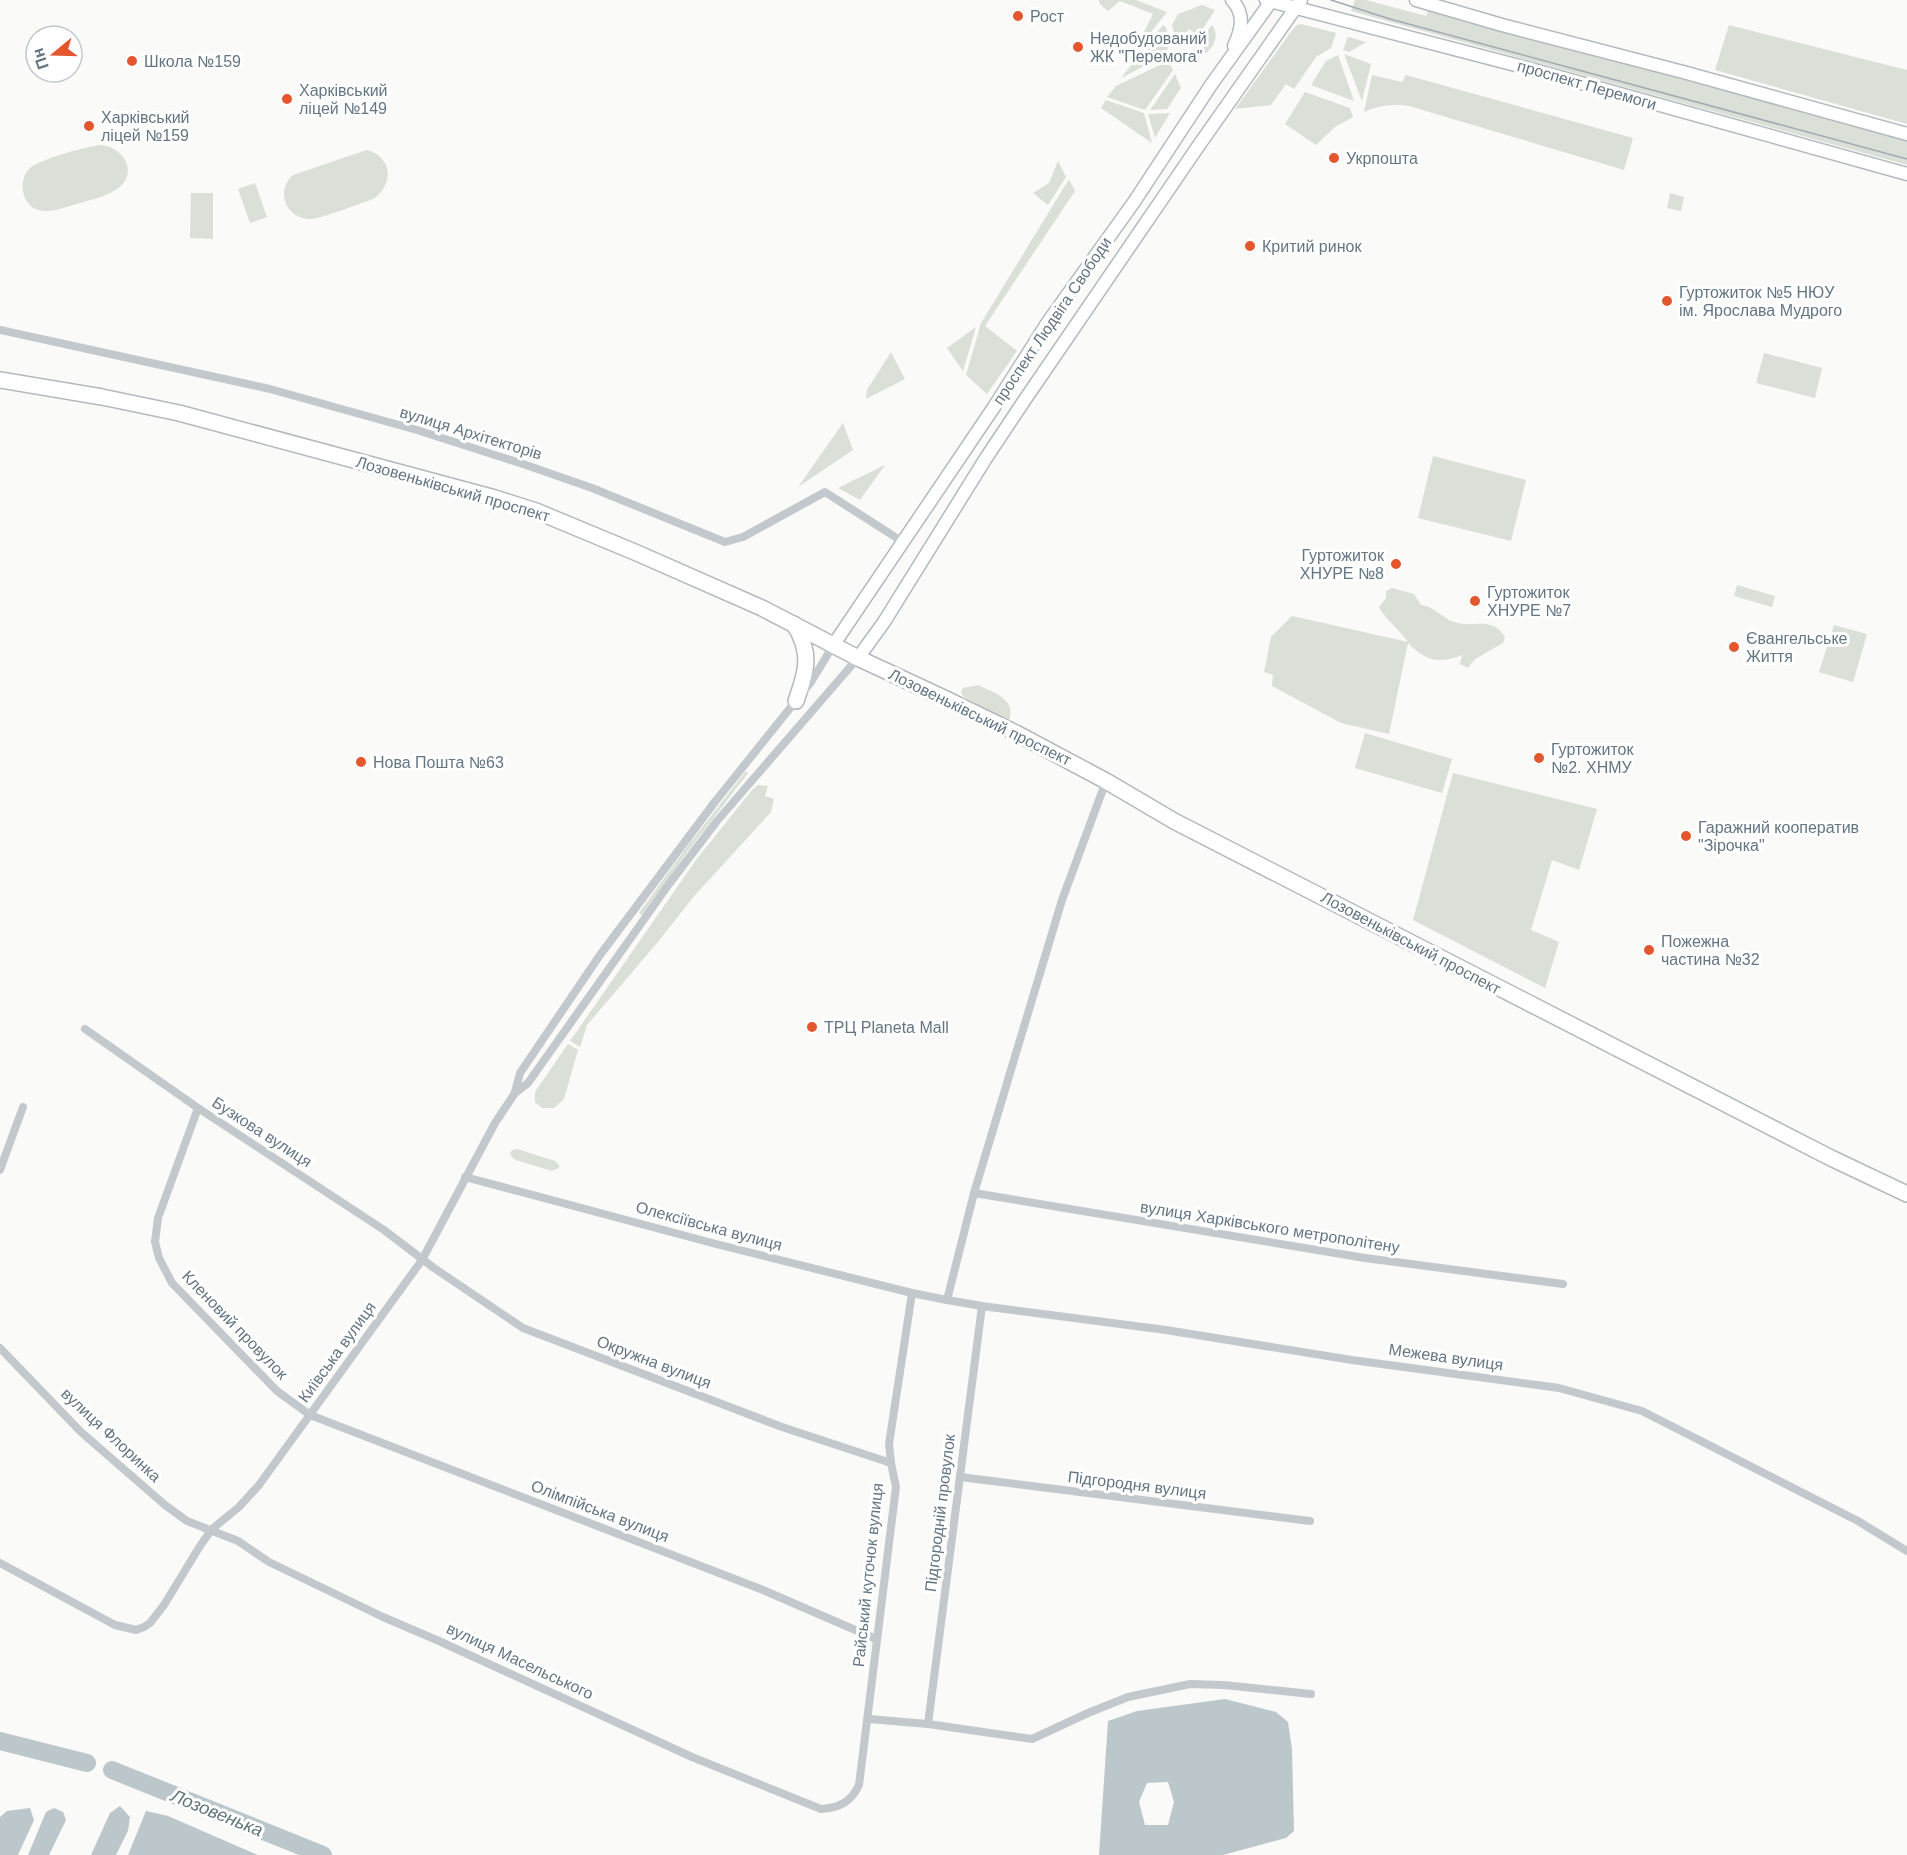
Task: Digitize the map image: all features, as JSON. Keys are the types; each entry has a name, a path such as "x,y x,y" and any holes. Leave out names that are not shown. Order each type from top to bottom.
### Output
{"highway":[{"name":"Лозовеньківський проспект","path":"0,380 166,410 536,511 637,552 794,624 858,658 946,699 1106,781 1174,821 1548,1014 1848,1167 1907,1194"},
{"path":"794,624 804,642 807,662 796,701"}],"main road":[{"path":"1222,70 1242,26 1241,16 1232,0"},
{"name":"проспект Людвіга Свободи","path":"834,644 994,407 1048,322 1134,202 1270,0"},
{"name":"проспект Перемоги","path":"1270,0 1298,4 1907,174"},
{"path":"1416,0 1907,134"},
{"path":"1450,0 1485,19"},
{"name":"проспект Людвіга Свободи","path":"858,658 884,622 1024,401 1298,4"}],"street":[{"name":"вулиця Архітекторів","path":"0,330 270,389 417,430 592,488 725,542 743,537 825,492 903,542"},
{"path":"515,1093 520,1073 600,955 714,803 811,682 834,644"},
{"path":"515,1093 528,1083 669,884 717,821 858,658"},
{"path":"757,749 770,758"},
{"path":"948,1300 974,1193 1062,900 1106,781"},
{"name":"Бузкова вулиця","path":"85,1029 384,1230 422,1260"},
{"name":"Київська вулиця","path":"0,1563 115,1625 136,1630 150,1623 164,1605 200,1546 212,1530 259,1485 422,1260 495,1123 515,1093"},
{"path":"0,1170 23,1107"},
{"name":"Кленовий провулок","path":"198,1107 158,1218 155,1242 159,1258 172,1283 278,1391 310,1415"},
{"name":"Олексіївська вулиця","path":"465,1177 716,1244 948,1300"},
{"name":"вулиця Харківського метрополітену","path":"974,1193 1365,1258 1563,1284"},
{"name":"Окружна вулиця","path":"422,1260 523,1328 782,1427 891,1463"},
{"name":"Райський куточок вулиця","path":"821,1809 844,1804 854,1795 859,1785 896,1487 889,1444 912,1293"},
{"name":"Межева вулиця","path":"948,1300 1559,1388 1642,1411 1858,1521 1907,1551"},
{"name":"Підгородній провулок","path":"928,1724 982,1306"},
{"name":"вулиця Флоринка","path":"0,1348 81,1432 165,1505 187,1521 212,1530"},
{"name":"Олімпійська вулиця","path":"310,1415 763,1590 876,1639"},
{"name":"Підгородня вулиця","path":"960,1477 1311,1521"},
{"name":"вулиця Масельського","path":"212,1530 238,1541 278,1567 383,1617 692,1757 821,1809"},
{"path":"869,1719 928,1724 1032,1739 1128,1697 1190,1684 1224,1685 1311,1694"}],"shaded area":[{"path":"1099,0 1136,0 1167,12 1132,56 1153,14 1120,1 1108,11"},
{"path":"1355,0 1366,0 1426,16 1428,10 1907,141 1907,165 1351,11"},
{"path":"1202,5 1215,10 1198,36 1189,29 1177,45 1172,25 1178,14"},
{"path":"1301,24 1336,33 1331,48 1316,57 1294,89 1286,84 1271,105 1235,109 1293,29"},
{"path":"1163,25 1166,27 1170,45 1162,57 1121,78"},
{"path":"1212,25 1216,37 1210,49 1200,56 1187,58"},
{"path":"1729,25 1907,70 1907,124 1715,70"},
{"path":"1348,37 1366,42 1349,52 1343,50"},
{"path":"1344,54 1371,64 1362,101"},
{"path":"1338,55 1354,101 1311,85 1326,61"},
{"path":"1166,62 1173,70 1145,110 1107,97 1116,86"},
{"path":"1175,74 1181,88 1167,109 1150,110"},
{"path":"1372,75 1402,82 1406,75 1633,138 1624,170 1409,106 1386,106 1364,112"},
{"path":"1305,92 1350,108 1353,117 1335,127 1316,145 1285,124"},
{"path":"1106,100 1144,113 1152,143 1101,108"},
{"path":"1170,113 1155,138 1148,114"},
{"path":"100,145 116,150 126,161 127,176 124,183 117,189 100,197 54,210 38,210 28,203 23,192 23,185 30,168 53,157"},
{"path":"367,150 382,159 388,172 385,186 373,199 332,214 310,219 291,212 285,201 284,190 293,175"},
{"path":"1058,161 1066,177 1048,205 1033,193 1049,183"},
{"path":"1069,179 1075,191 985,326 1017,351 987,394 966,375 981,323"},
{"path":"255,183 267,217 250,223 238,189"},
{"path":"191,193 213,193 213,239 190,238"},
{"path":"1670,193 1684,197 1681,211 1667,208"},
{"path":"976,327 963,371 947,348"},
{"path":"891,352 905,379 866,399 867,390"},
{"path":"1764,353 1822,368 1815,398 1756,383"},
{"path":"843,423 853,450 798,487"},
{"path":"1433,456 1526,480 1511,541 1418,518"},
{"path":"885,465 860,500 838,488"},
{"path":"1737,585 1775,596 1772,607 1734,596"},
{"path":"1392,588 1414,594 1421,605 1454,622 1494,626 1505,637 1503,643 1475,659 1468,668 1460,664 1462,655 1446,660 1432,659 1408,643 1389,734 1341,723 1272,686 1273,675 1264,672 1271,637 1292,616 1408,642 1379,607 1386,598 1386,591"},
{"path":"1834,625 1867,634 1853,682 1819,672"},
{"path":"978,685 1002,697 1010,707 1009,720 1002,719 963,696 961,692 963,688"},
{"path":"1365,733 1452,759 1442,793 1355,768"},
{"path":"746,771 748,773 642,915 639,913 686,848"},
{"path":"1453,773 1597,809 1579,870 1552,860 1531,930 1559,942 1545,988 1413,920"},
{"path":"758,785 768,786 765,796 774,799 771,812 695,895 587,1025 580,1047 570,1041 696,860"},
{"path":"568,1044 578,1050 564,1099 554,1108 542,1108 535,1102 535,1092"},
{"path":"517,1149 555,1161 559,1168 552,1171 516,1160 510,1153"},
{"path":"1225,1699 1276,1712 1288,1722 1292,1749 1294,1831 1286,1838 1223,1855 1099,1855 1108,1721 1137,1711","holes":["1168,1782 1174,1802 1168,1825 1145,1825 1139,1802 1147,1783"]},
{"path":"120,1806 130,1817 128,1831 116,1855 91,1855 110,1813"},
{"path":"30,1808 34,1820 18,1855 0,1855 0,1817 7,1811"},
{"path":"54,1808 63,1812 66,1820 49,1855 28,1855 46,1812"},
{"path":"146,1811 168,1816 258,1855 128,1855"}],"waterway":[{"name":"Лозовенька","path":"0,1741 87,1763"},
{"name":"Лозовенька","path":"112,1770 323,1855"}],"tram line":[{"path":"1331,0 1390,19 1907,159"}],"place":[{"name":"Рост","path":"1018,16"},
{"name":"Недобудований ЖК \"Перемога\"","path":"1078,47"},
{"name":"Школа №159","path":"132,61"},
{"name":"Харківський ліцей №149","path":"287,99"},
{"name":"Харківський ліцей №159","path":"89,126"},
{"name":"Укрпошта","path":"1334,158"},
{"name":"Критий ринок","path":"1250,246"},
{"name":"Гуртожиток №5 НЮУ ім. Ярослава Мудрого","path":"1667,301"},
{"name":"Гуртожиток ХНУРЕ №8","path":"1396,564"},
{"name":"Гуртожиток ХНУРЕ №7","path":"1475,601"},
{"name":"Євангельське Життя","path":"1734,647"},
{"name":"Гуртожиток №2. ХНМУ","path":"1539,758"},
{"name":"Нова Пошта №63","path":"361,762"},
{"name":"Гаражний кооператив \"Зірочка\"","path":"1686,836"},
{"name":"Пожежна частина №32","path":"1649,950"},
{"name":"ТРЦ Planeta Mall","path":"812,1027"}]}
